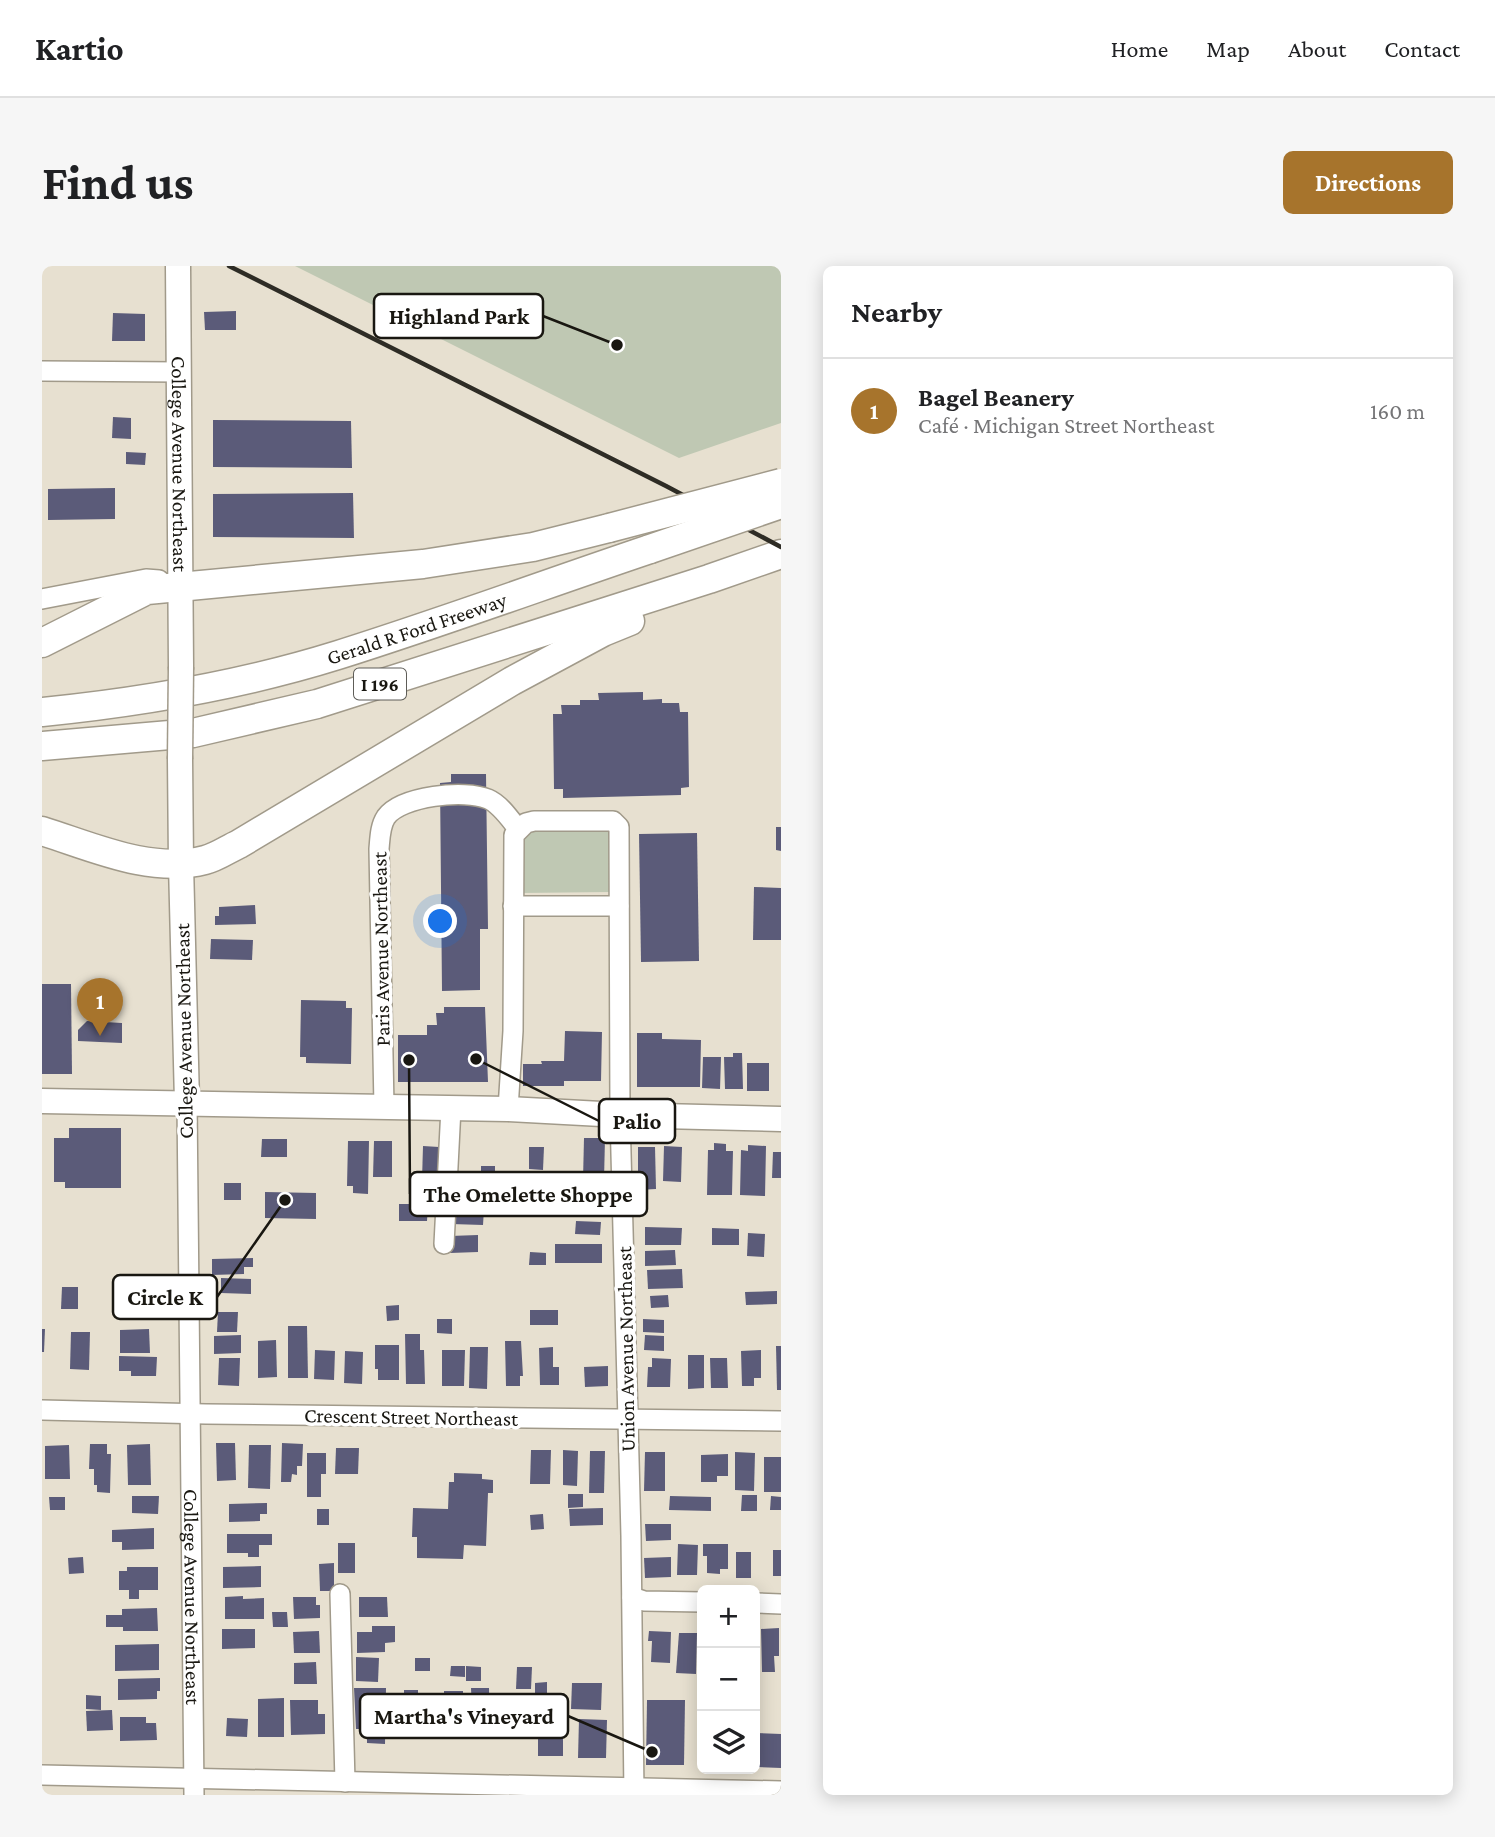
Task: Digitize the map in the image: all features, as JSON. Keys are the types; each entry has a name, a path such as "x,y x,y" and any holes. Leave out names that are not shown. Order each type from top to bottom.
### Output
{"highway":[{"path":"42,643 148,590 423,564 533,547 781,483"},
{"name":"Gerald R Ford Freeway","path":"42,712 123,704 232,682 337,655 781,504"},
{"name":"Gerald R Ford Freeway","path":"42,746 193,733 317,704 781,554"},
{"path":"42,831 152,864 208,860 512,681 603,632 688,598 709,579"}],"main road":[{"name":"College Avenue Northeast","path":"178,266 181,864 187,1102"},
{"path":"42,1101 508,1109 781,1119"}],"street":[{"path":"42,371 179,372"},
{"path":"42,598 146,579 161,580 180,587"},
{"name":"Paris Avenue Northeast","path":"384,1107 379,849 380,831 385,818 395,808 430,796 478,796 490,799 526,825"},
{"name":"Union Avenue Northeast","path":"526,825 613,821 619,827 620,1115 634,1792"},
{"path":"508,1109 513,1031 514,835 526,825"},
{"path":"513,906 619,906"},
{"name":"College Avenue Northeast","path":"187,1102 194,1787"},
{"path":"444,1244 451,1108"},
{"name":"Crescent Street Northeast","path":"42,1410 781,1421"},
{"path":"340,1594 345,1782"},
{"path":"632,1597 644,1601 697,1602"},
{"path":"760,1603 781,1604"},
{"path":"42,1774 194,1787 345,1782 441,1790 781,1791"}],"green space":[{"path":"295,266 781,266 781,423 679,458"},
{"path":"536,829 612,829 612,892 520,893 520,840"}],"building":[{"path":"236,311 236,330 205,330 204,312"},
{"path":"113,313 145,314 145,341 112,341"},
{"path":"113,417 131,418 131,439 112,438"},
{"path":"213,420 351,421 352,468 213,467"},
{"path":"126,452 146,453 145,465 126,464"},
{"path":"115,488 115,519 48,520 48,489"},
{"path":"353,493 354,538 213,537 213,494"},
{"path":"643,692 643,700 662,699 662,703 679,703 680,712 688,712 689,787 681,788 681,795 563,798 563,789 554,789 553,714 562,714 561,705 580,705 580,700 599,700 598,693"},
{"path":"451,774 486,774 488,929 480,929 480,990 442,991 440,783 451,782"},
{"path":"776,827 781,827 781,851 776,850"},
{"path":"697,833 699,961 641,962 639,834"},
{"path":"754,887 781,888 781,940 753,940"},
{"path":"255,905 256,924 215,925 219,907"},
{"path":"211,939 253,940 252,960 210,959"},
{"path":"42,984 71,984 72,1074 42,1074"},
{"path":"301,1000 346,1001 346,1008 352,1008 351,1064 306,1063 306,1057 300,1057"},
{"path":"444,1007 485,1007 488,1082 398,1082 398,1035 427,1035 427,1025 437,1025 436,1013 444,1013"},
{"path":"87,1021 122,1023 122,1043 78,1041 78,1030"},
{"path":"565,1031 602,1032 601,1081 564,1081 564,1086 523,1086 523,1064 564,1061"},
{"path":"637,1033 662,1033 662,1039 701,1040 700,1087 637,1087"},
{"path":"733,1053 742,1053 743,1089 725,1089 724,1057 733,1057"},
{"path":"703,1057 721,1057 720,1089 702,1088"},
{"path":"747,1063 769,1063 769,1091 747,1091"},
{"path":"69,1128 121,1128 121,1188 65,1188 65,1182 54,1182 54,1138 69,1138"},
{"path":"584,1138 605,1138 604,1180 583,1180"},
{"path":"262,1139 287,1139 287,1157 261,1157"},
{"path":"348,1141 369,1141 368,1194 353,1193 353,1186 347,1186"},
{"path":"374,1141 392,1141 392,1177 373,1177"},
{"path":"714,1143 726,1144 726,1151 733,1151 732,1195 707,1195 708,1150 714,1150"},
{"path":"748,1145 766,1146 765,1196 740,1195 741,1150 748,1151"},
{"path":"423,1146 439,1147 439,1181 422,1180"},
{"path":"664,1146 682,1147 681,1182 663,1181"},
{"path":"529,1147 544,1147 543,1170 529,1169"},
{"path":"638,1147 655,1147 656,1189 638,1190"},
{"path":"773,1152 781,1152 781,1178 772,1178"},
{"path":"481,1166 495,1166 495,1191 481,1191"},
{"path":"224,1183 241,1183 241,1200 224,1200"},
{"path":"265,1192 316,1193 316,1219 265,1218"},
{"path":"399,1204 428,1204 427,1221 399,1221"},
{"path":"451,1209 484,1209 483,1225 451,1224"},
{"path":"576,1221 601,1222 600,1235 575,1234"},
{"path":"645,1227 682,1228 681,1245 645,1245"},
{"path":"712,1228 739,1229 739,1245 712,1245"},
{"path":"748,1233 765,1234 764,1257 747,1256"},
{"path":"478,1235 478,1252 450,1253 450,1236"},
{"path":"555,1244 602,1244 602,1263 555,1263"},
{"path":"675,1250 676,1265 645,1266 645,1251"},
{"path":"530,1252 546,1253 546,1265 529,1265"},
{"path":"253,1258 253,1267 244,1267 244,1274 212,1275 212,1259"},
{"path":"682,1269 683,1288 648,1289 647,1270"},
{"path":"221,1278 251,1279 251,1294 221,1293"},
{"path":"62,1287 78,1287 78,1309 61,1309"},
{"path":"777,1291 777,1304 746,1305 745,1292"},
{"path":"668,1295 669,1307 651,1308 650,1296"},
{"path":"399,1305 399,1320 387,1321 386,1306"},
{"path":"530,1310 558,1310 558,1325 530,1325"},
{"path":"218,1312 238,1312 237,1332 217,1332"},
{"path":"437,1319 452,1319 452,1334 437,1333"},
{"path":"643,1319 664,1320 664,1333 643,1332"},
{"path":"288,1326 307,1326 308,1378 288,1378"},
{"path":"42,1329 45,1329 44,1352 42,1352"},
{"path":"149,1329 150,1353 120,1353 120,1330"},
{"path":"71,1332 90,1332 89,1370 70,1369"},
{"path":"405,1334 420,1334 420,1350 424,1350 425,1384 406,1384"},
{"path":"241,1335 241,1353 214,1354 214,1336"},
{"path":"645,1335 664,1336 664,1351 644,1350"},
{"path":"276,1340 277,1377 258,1378 258,1341"},
{"path":"505,1341 521,1341 523,1376 520,1376 520,1386 506,1386"},
{"path":"375,1345 399,1345 399,1380 378,1380"},
{"path":"776,1346 781,1346 781,1390 777,1390"},
{"path":"470,1347 488,1347 487,1389 469,1388"},
{"path":"553,1347 553,1367 559,1367 559,1385 540,1385 539,1348"},
{"path":"315,1350 335,1351 334,1380 314,1379"},
{"path":"442,1350 465,1350 464,1386 442,1386"},
{"path":"761,1350 761,1378 754,1378 754,1386 742,1386 741,1351"},
{"path":"345,1351 363,1352 362,1384 344,1383"},
{"path":"688,1355 704,1355 704,1388 688,1389"},
{"path":"119,1356 157,1357 156,1376 131,1376 131,1371 119,1371"},
{"path":"219,1358 240,1358 239,1386 218,1385"},
{"path":"652,1358 671,1359 670,1387 647,1387 648,1367 652,1367"},
{"path":"710,1358 727,1358 728,1388 711,1388"},
{"path":"608,1366 608,1386 585,1387 584,1367"},
{"path":"216,1443 235,1443 236,1480 217,1481"},
{"path":"282,1443 303,1444 302,1466 297,1466 297,1475 292,1474 291,1482 281,1482"},
{"path":"90,1444 107,1444 107,1454 111,1454 110,1493 97,1492 97,1485 94,1485 94,1469 89,1469"},
{"path":"150,1444 151,1485 128,1485 127,1445"},
{"path":"69,1445 70,1479 45,1479 45,1446"},
{"path":"249,1445 271,1445 270,1489 248,1488"},
{"path":"336,1448 359,1448 358,1474 335,1474"},
{"path":"531,1450 551,1450 550,1484 530,1484"},
{"path":"563,1450 578,1451 577,1486 563,1485"},
{"path":"590,1451 605,1451 604,1493 589,1493"},
{"path":"645,1452 665,1452 665,1491 644,1491"},
{"path":"735,1452 755,1453 754,1491 735,1490"},
{"path":"307,1453 326,1453 326,1474 321,1474 321,1497 307,1497"},
{"path":"728,1454 728,1476 717,1476 717,1482 701,1482 701,1455"},
{"path":"764,1457 781,1457 781,1492 764,1492"},
{"path":"454,1473 482,1474 482,1479 493,1480 493,1493 488,1493 486,1546 464,1545 463,1559 417,1558 417,1537 412,1537 413,1508 448,1509 449,1482 454,1482"},
{"path":"568,1494 583,1494 583,1507 568,1508"},
{"path":"742,1495 757,1495 757,1511 741,1511"},
{"path":"132,1496 159,1496 158,1514 132,1513"},
{"path":"670,1496 711,1497 711,1511 669,1510"},
{"path":"771,1496 781,1497 781,1510 770,1510"},
{"path":"49,1497 65,1497 65,1510 50,1510"},
{"path":"267,1503 267,1514 260,1514 260,1521 229,1522 229,1504"},
{"path":"603,1508 603,1525 570,1526 569,1509"},
{"path":"317,1509 329,1509 329,1525 317,1525"},
{"path":"543,1514 544,1529 531,1530 530,1515"},
{"path":"645,1524 671,1524 671,1540 646,1541"},
{"path":"154,1528 154,1549 122,1550 122,1542 112,1542 112,1530"},
{"path":"227,1534 272,1534 272,1545 259,1545 259,1557 248,1557 248,1553 227,1553"},
{"path":"338,1543 355,1543 355,1573 338,1573"},
{"path":"678,1544 698,1545 697,1575 677,1575"},
{"path":"703,1544 728,1544 728,1569 720,1569 720,1574 707,1573 707,1556 703,1556"},
{"path":"773,1550 781,1550 781,1576 773,1576"},
{"path":"736,1552 751,1552 751,1578 736,1578"},
{"path":"83,1557 84,1573 69,1574 68,1558"},
{"path":"671,1557 671,1577 645,1578 644,1558"},
{"path":"334,1563 334,1591 320,1591 319,1564"},
{"path":"261,1566 261,1587 223,1588 223,1567"},
{"path":"127,1567 158,1567 158,1590 139,1590 139,1599 129,1599 129,1590 119,1590 119,1571 127,1571"},
{"path":"243,1596 243,1599 264,1598 264,1619 225,1619 225,1597"},
{"path":"293,1597 316,1597 316,1605 320,1605 320,1618 294,1619"},
{"path":"359,1597 387,1597 388,1617 359,1617"},
{"path":"157,1608 158,1631 123,1631 123,1627 106,1627 106,1615 122,1615 122,1609"},
{"path":"272,1612 287,1612 288,1627 273,1627"},
{"path":"372,1626 395,1626 395,1642 385,1643 385,1652 357,1653 357,1632 372,1632"},
{"path":"779,1628 779,1656 774,1656 775,1672 762,1672 761,1629"},
{"path":"222,1629 255,1629 255,1648 222,1649"},
{"path":"319,1631 320,1653 294,1653 293,1632"},
{"path":"649,1631 671,1632 670,1663 651,1662 652,1641 648,1641"},
{"path":"679,1633 697,1633 696,1674 676,1673"},
{"path":"159,1644 159,1670 115,1671 115,1645"},
{"path":"356,1657 379,1658 378,1682 356,1681"},
{"path":"415,1658 430,1658 430,1671 415,1671"},
{"path":"316,1662 317,1684 294,1684 294,1663"},
{"path":"451,1666 465,1666 465,1677 450,1676"},
{"path":"466,1666 481,1667 481,1681 466,1681"},
{"path":"517,1667 532,1667 531,1689 516,1689"},
{"path":"160,1678 157,1699 118,1700 118,1679"},
{"path":"547,1682 547,1697 535,1697 535,1683"},
{"path":"572,1683 602,1683 601,1710 571,1709"},
{"path":"354,1688 386,1688 385,1744 367,1743 367,1729 356,1729"},
{"path":"471,1688 489,1688 490,1738 473,1738"},
{"path":"404,1690 418,1690 418,1700 422,1700 422,1730 404,1730"},
{"path":"444,1691 463,1691 463,1722 443,1722 443,1712 439,1712 439,1698 444,1699"},
{"path":"86,1695 101,1696 101,1710 86,1709"},
{"path":"284,1698 284,1737 258,1737 258,1699"},
{"path":"290,1700 318,1700 318,1714 325,1714 325,1734 291,1735"},
{"path":"647,1700 685,1700 684,1765 646,1765"},
{"path":"112,1710 113,1730 87,1731 86,1711"},
{"path":"535,1712 567,1713 563,1756 538,1756"},
{"path":"120,1717 146,1717 146,1723 156,1723 157,1740 120,1741"},
{"path":"227,1718 248,1719 247,1737 226,1736"},
{"path":"579,1719 607,1720 606,1758 578,1758"},
{"path":"760,1733 781,1734 781,1768 760,1767"}],"railway":[{"path":"229,266 666,486 781,547"}],"place":[{"name":"Highland Park","path":"617,345"},
{"name":"Bagel Beanery","path":"100,1036"},
{"name":"Palio","path":"476,1059"},
{"name":"The Omelette Shoppe","path":"409,1060"},
{"name":"Circle K","path":"285,1200"},
{"name":"Martha's Vineyard","path":"652,1752"}]}
